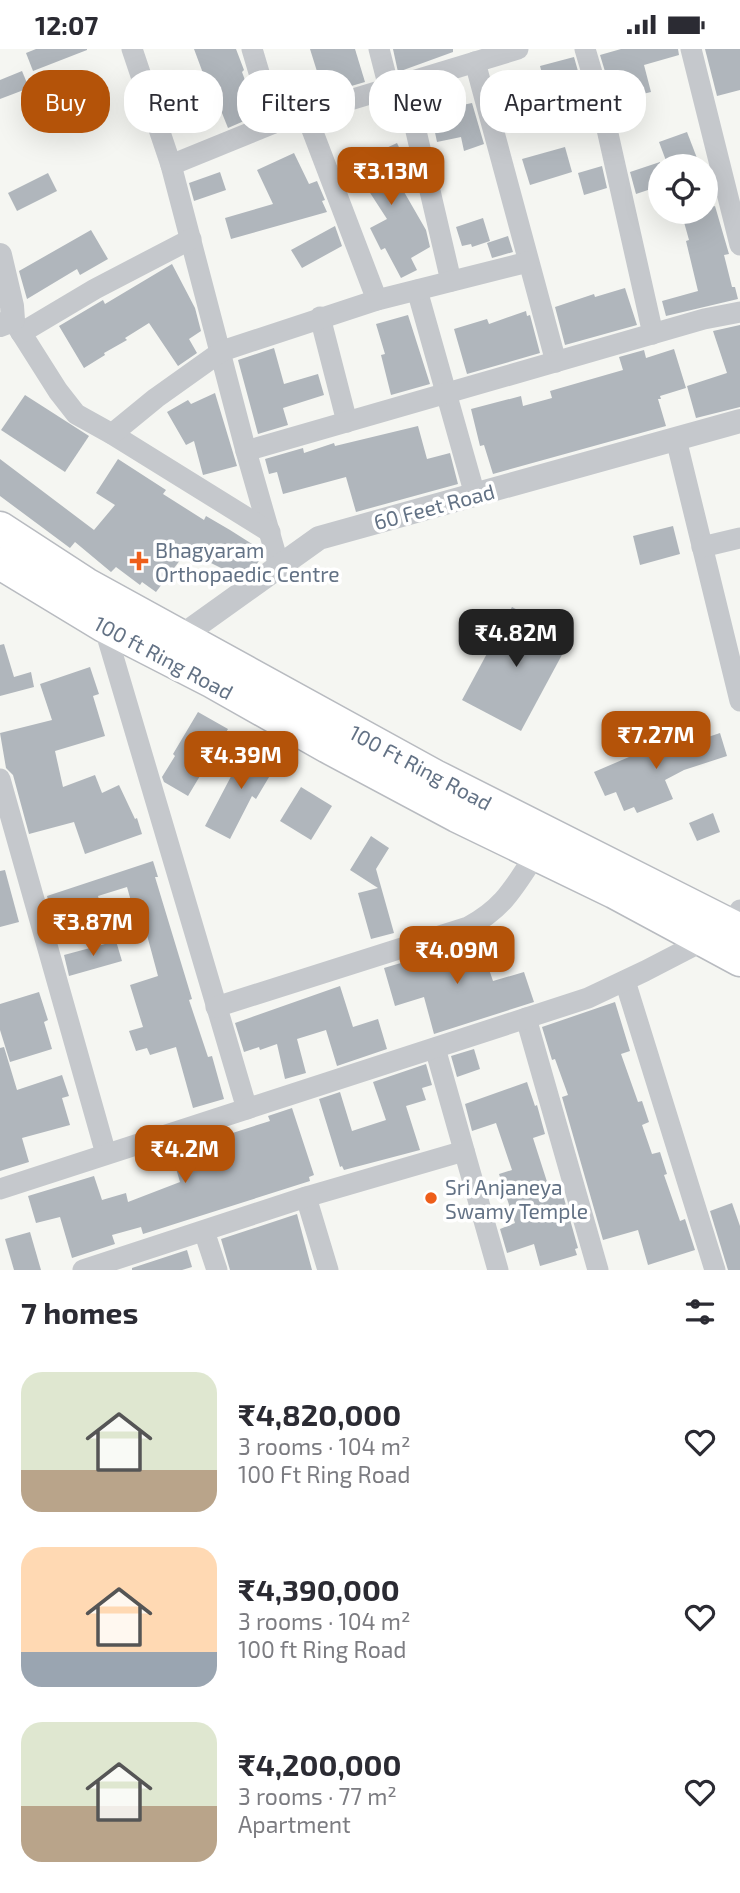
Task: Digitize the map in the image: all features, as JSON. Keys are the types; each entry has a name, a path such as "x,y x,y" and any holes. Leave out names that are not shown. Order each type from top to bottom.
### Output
{"main road":[{"name":"100 Ft Ring Road","path":"0,528 86,584 170,645 737,922"},
{"name":"100 ft Ring Road","path":"0,563 104,626 170,645 213,682 339,754 614,892 740,960"}],"street":[{"path":"132,49 172,165 246,451 279,566"},
{"path":"252,49 258,70"},
{"path":"379,49 389,70"},
{"path":"448,70 518,49"},
{"path":"585,49 602,107 653,334"},
{"path":"691,49 740,245"},
{"path":"474,62 556,362"},
{"path":"172,165 250,133"},
{"path":"313,133 377,300"},
{"path":"410,133 451,281"},
{"path":"11,326 95,289 191,239"},
{"path":"0,255 11,326 76,414 270,533"},
{"path":"111,434 222,351 377,300 528,262"},
{"path":"417,289 475,495"},
{"path":"246,451 704,319 740,312"},
{"path":"320,317 347,422"},
{"name":"60 Feet Road","path":"170,645 319,538 740,421"},
{"path":"676,439 740,701"},
{"path":"702,547 740,538"},
{"path":"104,626 247,1109"},
{"path":"0,779 106,1154"},
{"path":"216,1007 468,927 501,905 536,854"},
{"path":"0,1188 588,998 737,922"},
{"path":"625,981 716,1270"},
{"path":"526,1018 598,1270"},
{"path":"435,1048 498,1270"},
{"path":"95,1268 306,1197 464,1151"},
{"path":"306,1197 328,1270"},
{"path":"204,1231 217,1270"}],"building":[{"path":"36,49 87,49 36,70 33,70 26,53"},
{"path":"194,49 236,49 244,70 237,70 237,124 228,128 223,116 223,70 202,70"},
{"path":"310,49 355,49 365,82 355,85 355,70 317,70"},
{"path":"393,49 453,49 453,52 398,70"},
{"path":"621,49 678,49 679,55 644,65 645,70 605,70 600,55"},
{"path":"705,49 740,49 740,90 717,96"},
{"path":"574,57 578,70 541,70 540,66"},
{"path":"21,71 21,91 0,99 0,80"},
{"path":"646,73 651,92 646,93"},
{"path":"472,103 484,144 464,151 461,137 437,142 435,133 466,133 466,104"},
{"path":"687,132 695,154 664,154 659,142"},
{"path":"397,143 407,164 392,171 426,230 430,247 411,258 417,270 401,278 385,248 381,250 370,228 387,219 363,182 349,189 341,169"},
{"path":"565,147 572,172 530,185 522,159"},
{"path":"294,153 309,184 317,181 327,212 231,239 225,218 273,204 257,170"},
{"path":"602,166 607,188 584,195 578,173"},
{"path":"648,166 648,190 636,194 630,172"},
{"path":"220,172 226,190 194,201 189,183"},
{"path":"48,173 57,191 17,211 8,193"},
{"path":"718,216 729,254 724,255 738,299 666,316 662,301 698,291 686,241 689,240 685,224 718,224"},
{"path":"483,218 490,241 472,247 471,244 462,246 456,227"},
{"path":"335,226 342,246 302,268 291,250"},
{"path":"91,230 108,259 80,275 77,269 27,299 19,271"},
{"path":"508,236 513,252 492,258 487,243"},
{"path":"172,264 195,308 201,331 189,339 197,353 178,366 149,323 84,368 59,326 103,300 105,304"},
{"path":"625,288 637,325 565,345 555,307 594,294 595,297"},
{"path":"526,311 527,316 530,315 540,353 467,374 454,329 487,319 489,324"},
{"path":"408,315 430,384 391,395 381,355 385,354 376,324"},
{"path":"740,325 740,407 696,418 687,386 727,373 713,331"},
{"path":"274,348 284,384 318,374 324,395 283,408 288,425 258,434 238,360"},
{"path":"674,349 686,388 658,399 666,426 493,474 484,445 480,446 471,409 521,396 523,406 552,398 550,391 623,370 619,357 644,350 646,358"},
{"path":"215,393 237,466 203,475 194,441 186,445 167,412 188,400 191,404"},
{"path":"25,395 89,436 65,472 1,430"},
{"path":"418,426 427,459 450,453 458,484 356,512 346,477 283,494 277,472 269,474 265,459 303,448 304,453 334,443 335,446"},
{"path":"0,459 94,530 115,505 96,493 118,459 166,490 163,494 204,520 206,516 230,530 260,549 262,555 257,564 239,577 187,551 156,592 142,582 140,585 116,567 111,572 75,542 70,548 0,496"},
{"path":"673,526 680,554 640,565 633,536"},
{"path":"512,607 571,638 521,731 462,700"},
{"path":"4,644 14,677 31,672 34,687 0,696 0,645"},
{"path":"90,667 99,694 93,696 105,736 55,751 63,787 95,775 102,793 119,785 135,819 137,818 142,834 85,854 74,822 29,834 13,775 6,768 0,733 52,720 40,684"},
{"path":"198,712 228,729 188,796 164,782 162,777"},
{"path":"720,733 727,756 684,770 665,780 673,799 637,813 634,807 624,811 616,792 605,796 594,772 671,739 675,748"},
{"path":"248,744 278,762 256,799 252,796 230,839 205,826"},
{"path":"301,787 332,806 311,840 280,821"},
{"path":"713,813 720,832 697,841 689,823"},
{"path":"371,836 389,848 376,869 394,933 371,939 358,893 378,888 350,870"},
{"path":"153,861 158,877 155,877 192,999 189,1000 208,1057 212,1056 224,1099 193,1108 176,1047 150,1055 147,1048 136,1051 129,1031 143,1027 130,985 158,976 144,924 138,926 127,887 98,896 103,914 56,929 47,896"},
{"path":"5,870 19,922 0,927 0,871"},
{"path":"478,937 493,981 524,972 534,1002 434,1034 424,997 395,1006 384,968 458,946 457,944"},
{"path":"116,941 122,961 69,976 64,955"},
{"path":"340,986 353,1027 378,1019 387,1049 337,1066 326,1030 297,1039 306,1073 285,1079 277,1044 244,1052 235,1023"},
{"path":"39,992 48,1020 44,1022 52,1049 10,1062 0,1030 0,1004"},
{"path":"615,1002 630,1051 621,1054 638,1102 642,1101 649,1122 642,1125 652,1154 660,1152 667,1174 664,1175 680,1221 685,1219 695,1250 648,1265 638,1230 603,1240 562,1097 568,1095 555,1059 552,1060 542,1027"},
{"path":"4,1047 17,1090 62,1075 69,1096 62,1098 70,1125 22,1138 29,1162 0,1171 0,1048"},
{"path":"474,1049 480,1069 457,1077 451,1056"},
{"path":"426,1064 432,1085 422,1088 426,1100 406,1106 420,1150 344,1170 340,1167 319,1099 340,1092 352,1131 386,1120 373,1082"},
{"path":"527,1082 545,1134 533,1138 549,1188 560,1184 578,1248 575,1249 577,1255 540,1266 534,1244 507,1253 500,1229 515,1223 499,1174 512,1170 496,1123 472,1131 465,1104"},
{"path":"292,1108 314,1175 309,1177 310,1181 143,1234 141,1227 112,1235 115,1244 72,1258 60,1217 36,1223 28,1196 94,1176 102,1200 126,1193 128,1202 180,1182 170,1148 191,1141 192,1145 270,1121 268,1116"},
{"path":"732,1203 740,1226 740,1270 728,1270 710,1211"},
{"path":"297,1214 312,1270 230,1270 221,1239"},
{"path":"30,1232 41,1270 14,1270 5,1239"},
{"path":"187,1250 192,1267 182,1270 132,1270 132,1268"}],"place":[{"name":"Bhagyaram Orthopaedic Centre","path":"139,561"},
{"name":"Sri Anjaneya Swamy Temple","path":"431,1198"}]}
